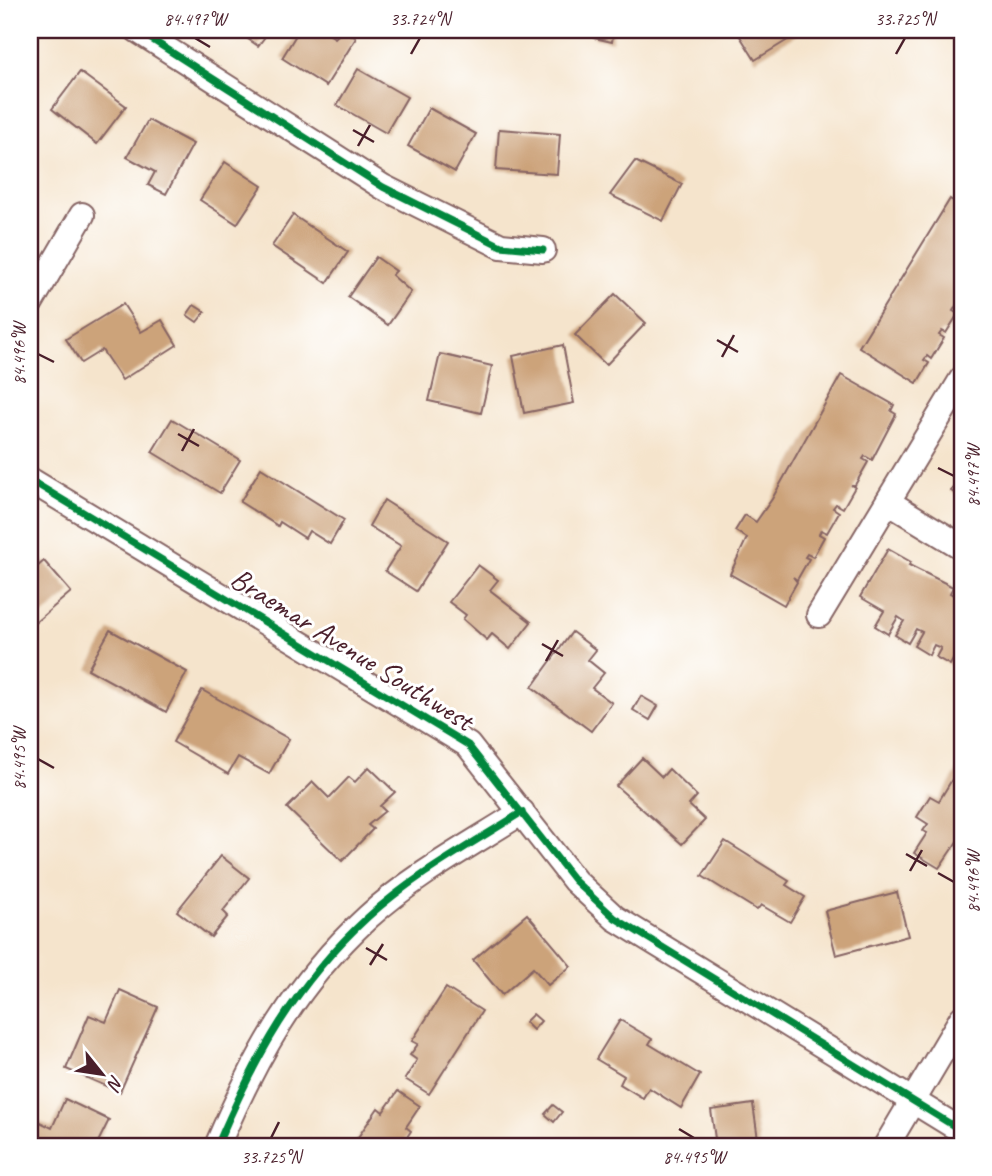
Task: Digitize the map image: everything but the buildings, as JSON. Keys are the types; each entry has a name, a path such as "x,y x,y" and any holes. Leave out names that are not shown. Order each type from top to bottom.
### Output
{"street":[{"path":"137,30 383,187 501,246 543,250"},
{"path":"30,304 82,215"},
{"path":"819,615 962,379"},
{"name":"Braemar Avenue Southwest","path":"30,480 468,745 575,881 615,918 962,1131"},
{"path":"888,502 962,547"},
{"path":"217,1146 244,1083 276,1024 316,970 369,916 406,887 522,812"},
{"path":"886,1146 962,1018"}],"cycle path":[{"path":"137,30 383,187 501,246 543,250"},
{"path":"30,480 468,745 575,881 615,918 962,1131"},
{"path":"217,1146 246,1082 279,1023 298,995 342,942 404,888 522,812"}]}
